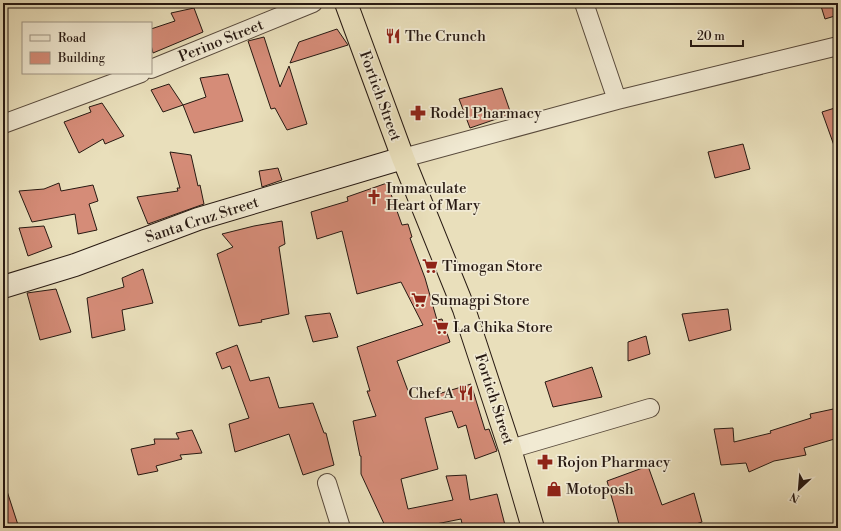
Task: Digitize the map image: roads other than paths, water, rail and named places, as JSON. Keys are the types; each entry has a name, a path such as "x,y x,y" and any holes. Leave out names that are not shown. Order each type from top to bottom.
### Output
{"highway":[{"name":"Fortich Street","path":"346,3 403,158 464,309 510,449 533,528"}],"street":[{"name":"Perino Street","path":"152,69 313,3"},
{"path":"584,3 617,100"},
{"path":"403,158 617,100 838,46"},
{"path":"3,124 138,74"},
{"name":"Santa Cruz Street","path":"3,287 75,265 198,219 403,158"},
{"path":"510,449 650,408"},
{"path":"327,483 341,528"}],"place":[{"name":"The Crunch","path":"393,36"},
{"name":"Rodel Pharmacy","path":"418,113"},
{"name":"Immaculate Heart of Mary","path":"374,197"},
{"name":"Timogan Store","path":"430,266"},
{"name":"Sumagpi Store","path":"419,300"},
{"name":"La Chika Store","path":"441,327"},
{"name":"Chef A","path":"466,393"},
{"name":"Rojon Pharmacy","path":"545,462"},
{"name":"Motoposh","path":"554,489"}]}
